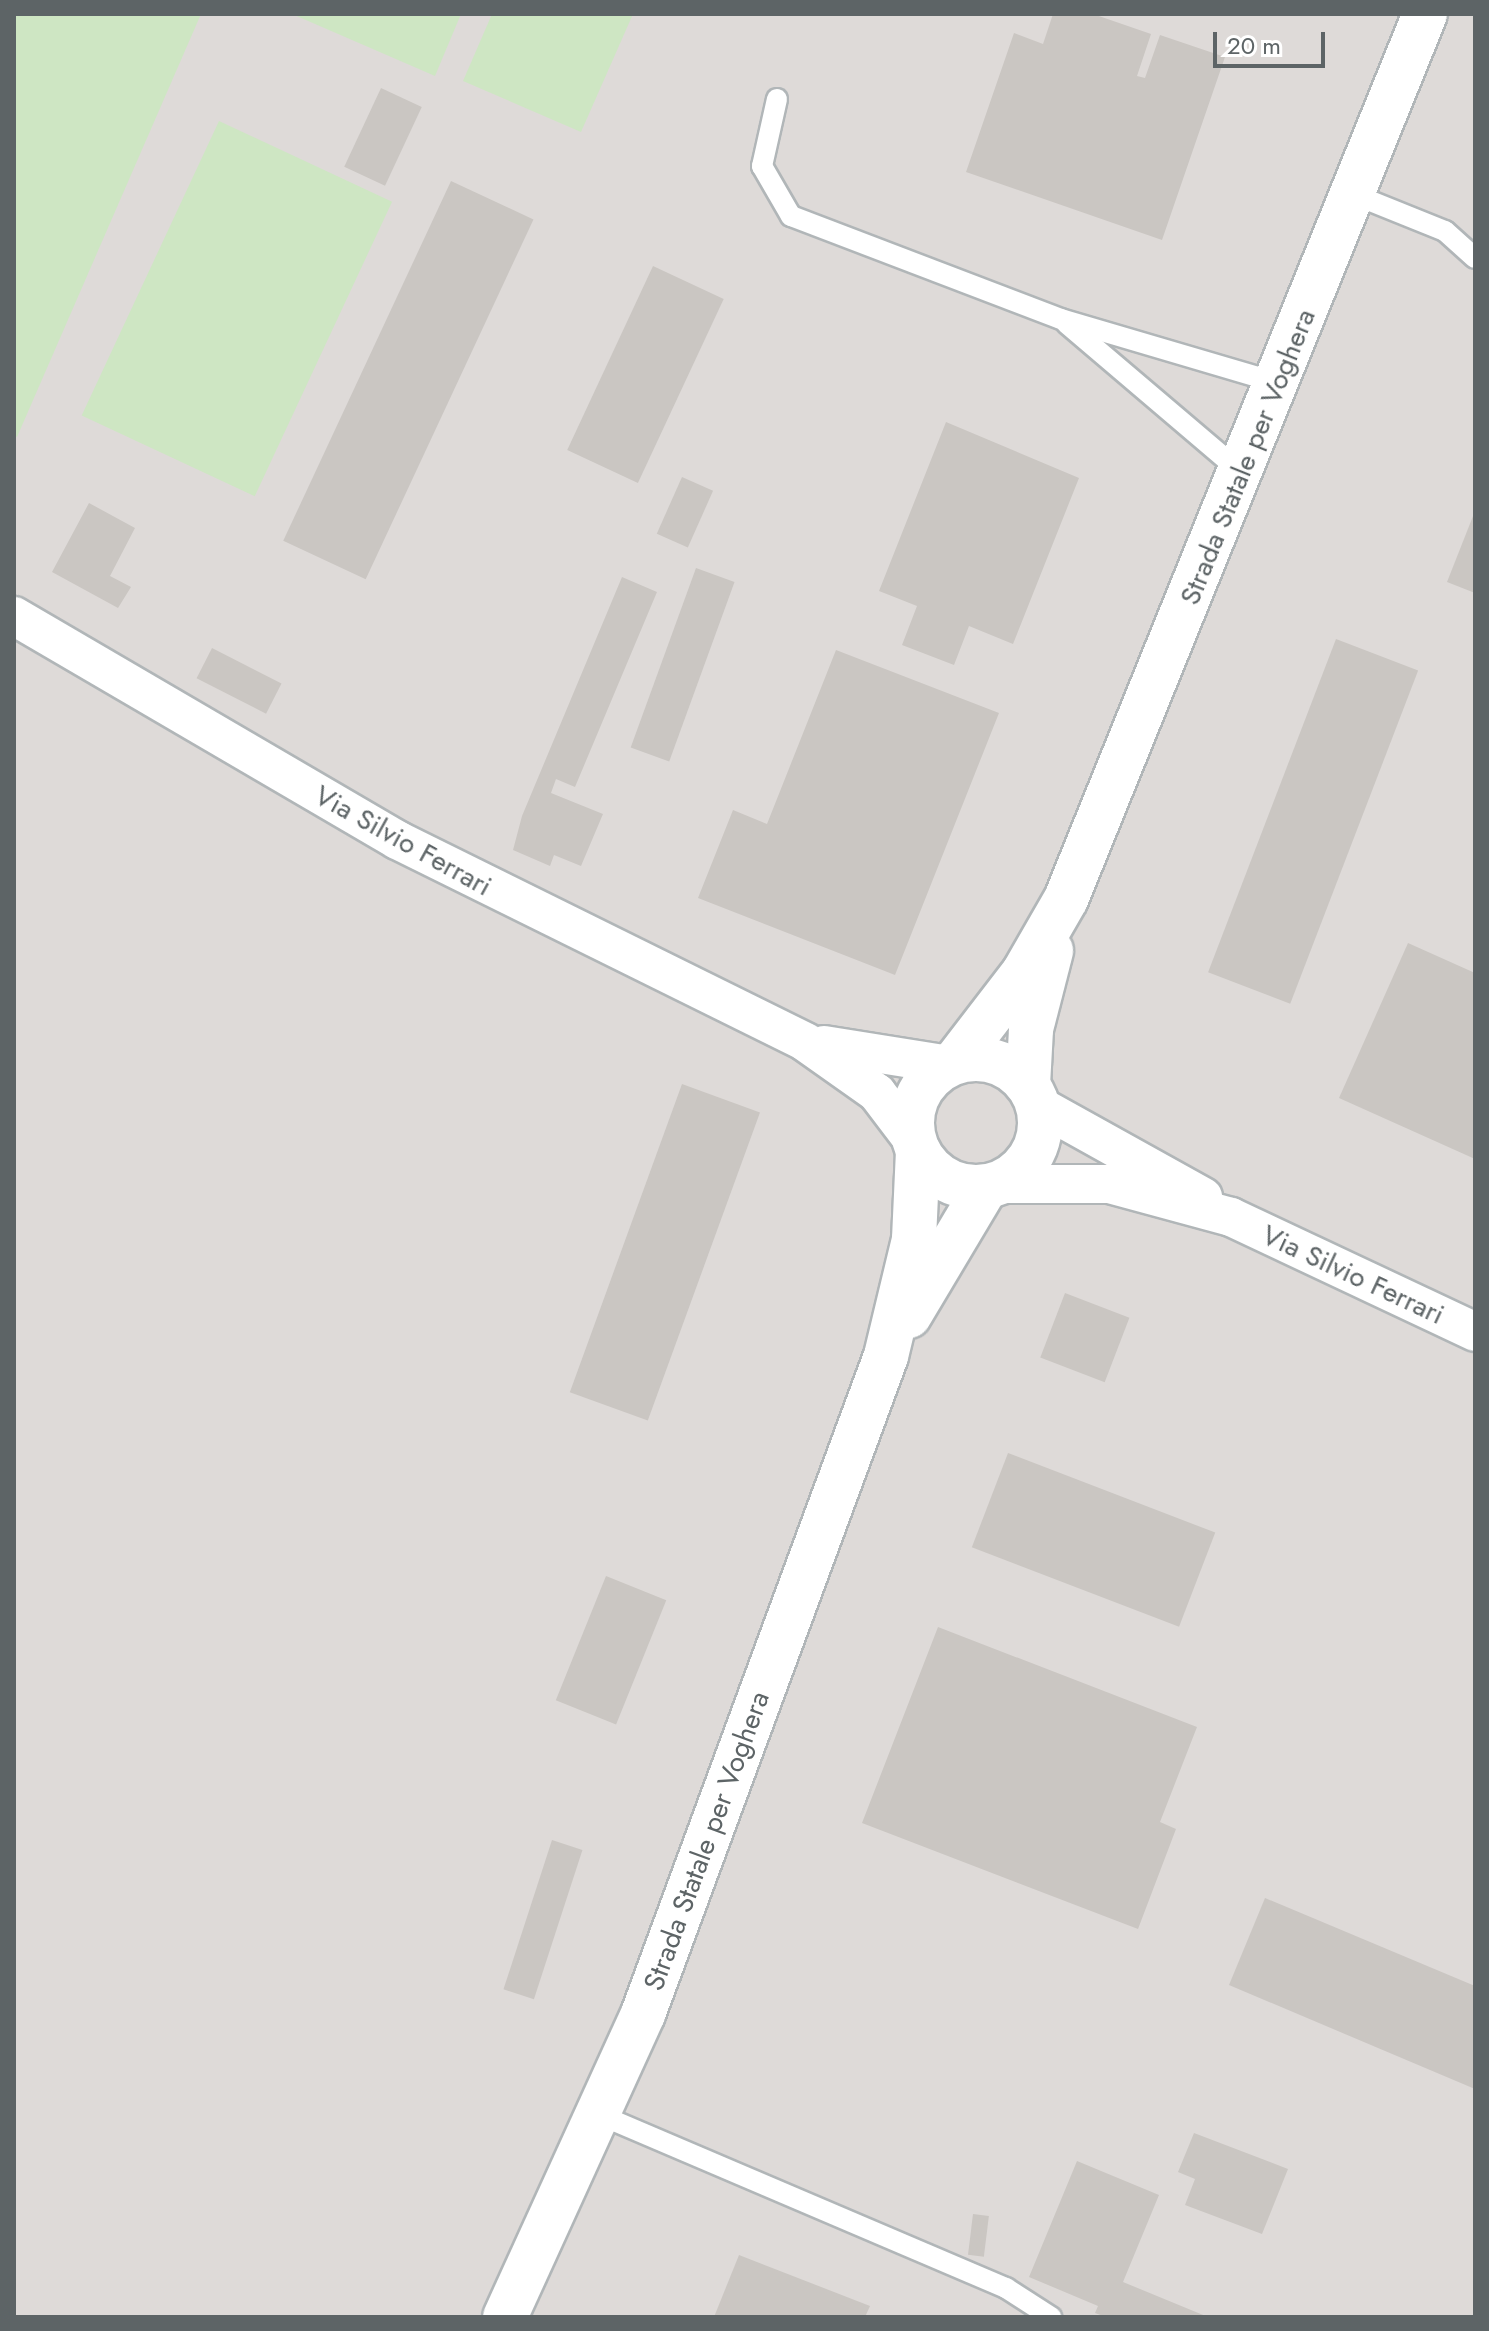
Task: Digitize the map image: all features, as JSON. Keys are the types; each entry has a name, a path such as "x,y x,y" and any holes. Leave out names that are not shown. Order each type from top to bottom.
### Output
{"main road":[{"name":"Strada Statale per Voghera","path":"505,2317 643,2014 886,1356 914,1239 919,1092 952,1064 1024,972 1066,899 1243,474 1425,14"},
{"name":"Strada Statale per Voghera","path":"886,1356 991,1186 1036,1148 1031,1029 1066,899"},
{"path":"952,1064 992,1060 1033,1095"},
{"path":"916,1147 946,1180 991,1186"}],"street":[{"name":"Via Silvio Ferrari","path":"14,616 397,840 805,1042 877,1093 916,1147"},
{"name":"Via Silvio Ferrari","path":"805,1042 952,1064"},
{"name":"Via Silvio Ferrari","path":"1033,1095 1177,1178 1231,1217"},
{"name":"Via Silvio Ferrari","path":"991,1186 1109,1184 1231,1217 1475,1332"}],"lane":[{"path":"777,99 762,166 791,216 1061,319 1278,383"},
{"path":"1353,194 1445,231 1475,258"},
{"path":"1061,319 1243,474"},
{"path":"598,2114 1006,2288 1051,2317"}],"shaded area":[{"path":"14,14 1475,14 1475,2317 14,2317"}],"green space":[{"path":"14,14 201,14 17,437 14,435"},
{"path":"292,14 461,14 435,76"},
{"path":"492,14 633,14 581,132 463,81"},
{"path":"219,121 392,202 255,496 82,416"}],"building":[{"path":"1053,14 1093,14 1151,34 1137,76 1145,78 1160,35 1225,57 1162,240 966,172 1014,33 1043,44"},
{"path":"381,88 422,107 385,186 344,167"},
{"path":"451,181 533,219 366,579 283,541"},
{"path":"653,266 724,299 638,483 567,450"},
{"path":"946,422 1079,478 1013,644 969,626 954,665 902,645 917,606 879,591"},
{"path":"682,477 713,491 688,547 657,534"},
{"path":"89,503 135,528 110,576 131,587 118,608 52,572"},
{"path":"1475,511 1475,593 1447,582"},
{"path":"696,568 735,582 669,762 631,747"},
{"path":"622,577 657,592 575,787 556,779 551,793 603,814 581,866 554,855 550,866 513,850 522,816"},
{"path":"1336,639 1418,671 1290,1004 1208,972"},
{"path":"212,648 281,683 266,714 197,678"},
{"path":"836,650 999,713 895,975 698,898 733,810 767,824"},
{"path":"1408,943 1475,973 1475,1159 1339,1098"},
{"path":"682,1084 760,1112 648,1421 570,1392"},
{"path":"1065,1293 1129,1318 1105,1382 1040,1357"},
{"path":"1008,1453 1215,1533 1179,1627 972,1547"},
{"path":"606,1576 666,1600 616,1725 556,1700"},
{"path":"938,1627 1197,1727 1160,1822 1176,1829 1138,1929 862,1823"},
{"path":"552,1840 582,1850 534,1999 503,1989"},
{"path":"1265,1898 1475,1986 1475,2089 1229,1985"},
{"path":"1194,2133 1288,2169 1262,2234 1185,2205 1195,2179 1178,2172"},
{"path":"1077,2161 1159,2195 1123,2282 1208,2317 1106,2317 1095,2313 1098,2306 1029,2277"},
{"path":"973,2214 989,2216 984,2257 968,2255"},
{"path":"739,2255 870,2306 865,2317 714,2317"}]}
